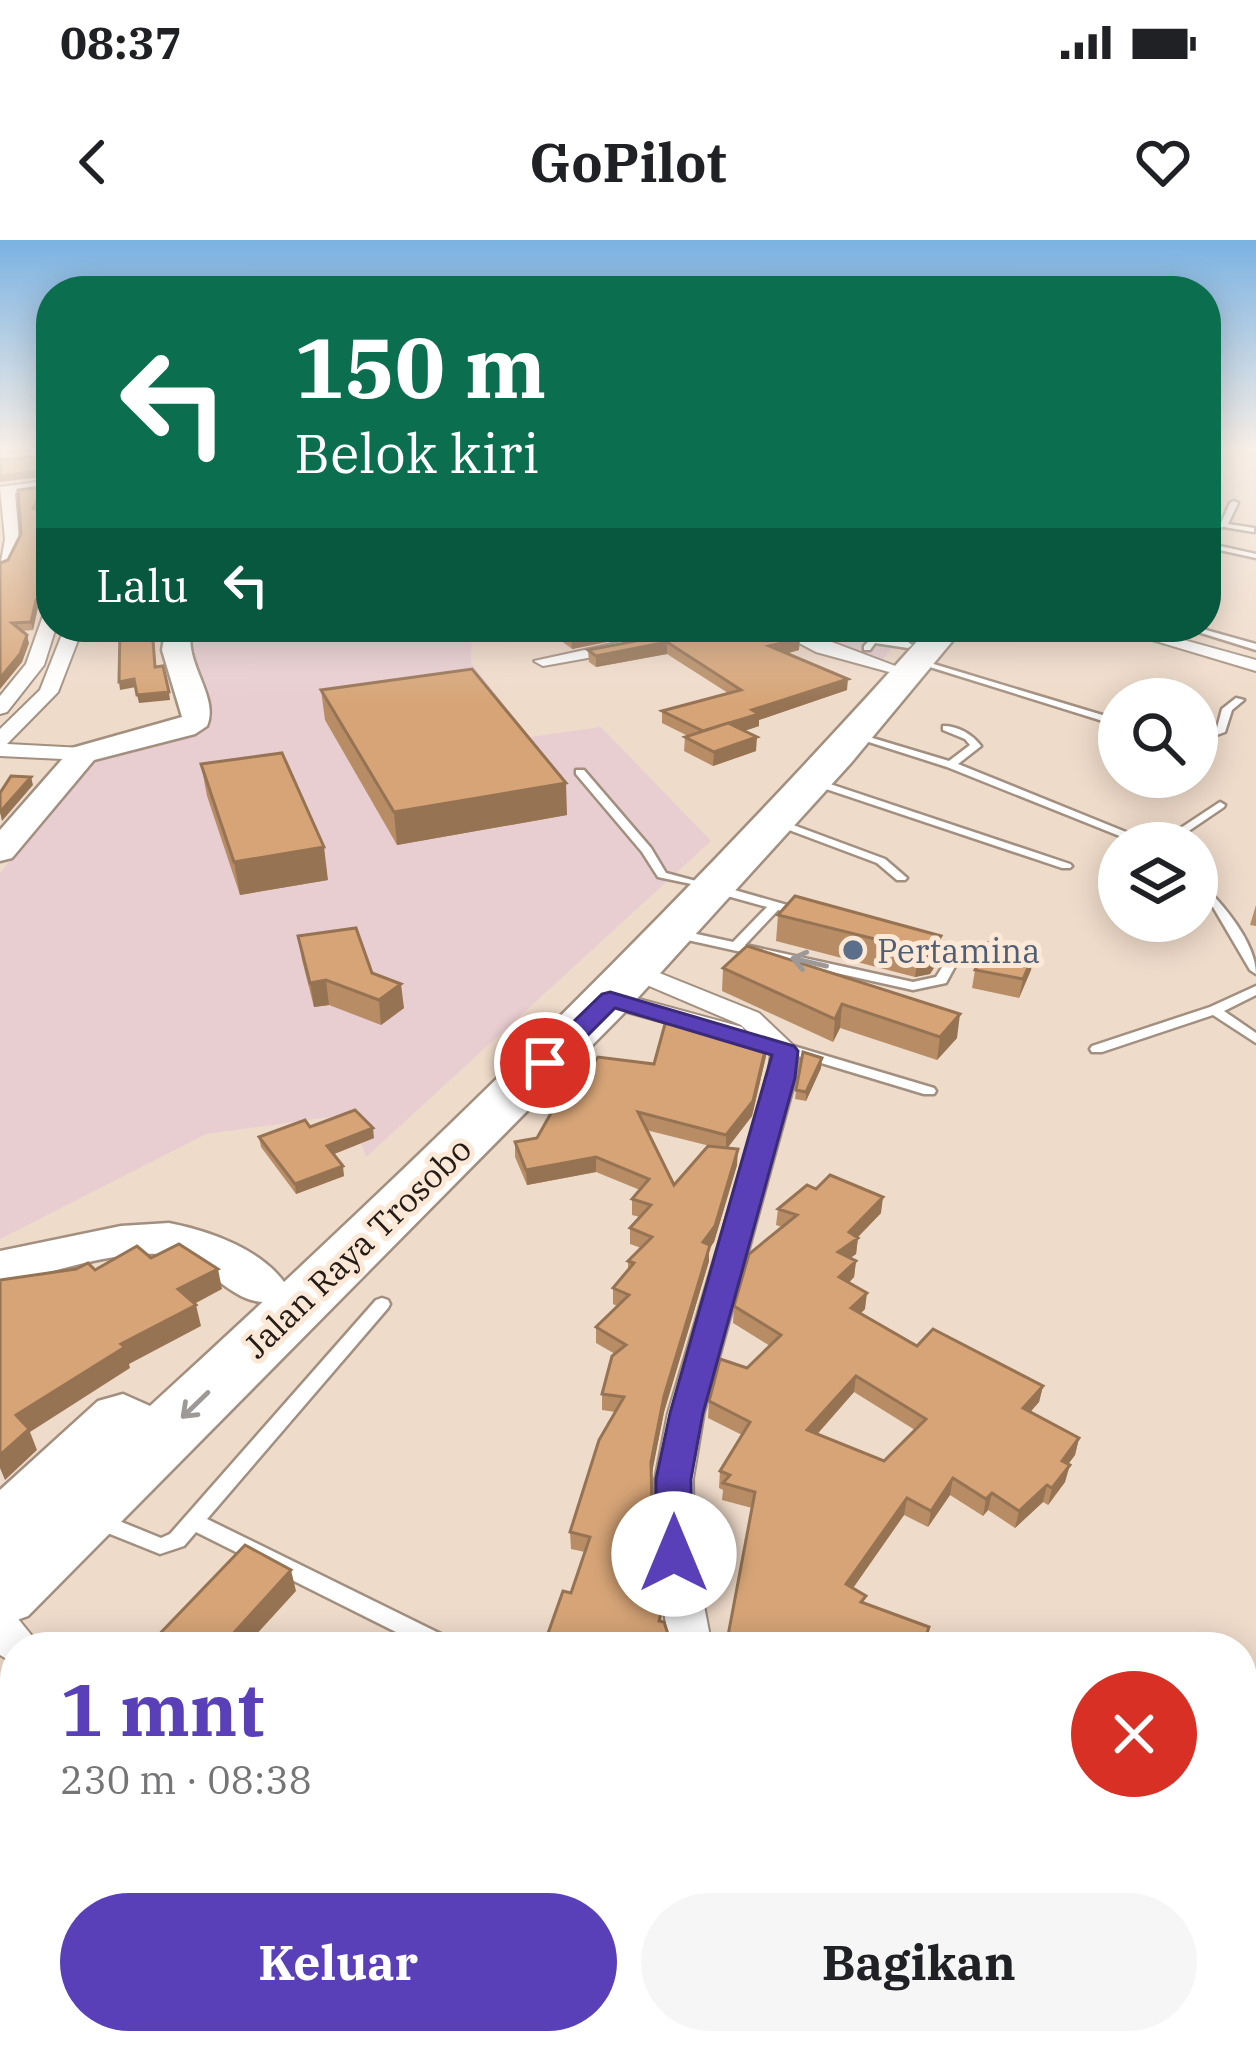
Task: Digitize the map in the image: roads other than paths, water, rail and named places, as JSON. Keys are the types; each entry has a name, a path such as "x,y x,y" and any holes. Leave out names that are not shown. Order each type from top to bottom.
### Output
{"highway":[{"name":"Jalan Raya Trosobo","path":"0,1536 263,1288 695,902 777,822 855,736 909,646"},
{"name":"Jalan Raya Trosobo","path":"0,1593 624,986 909,646"}],"street":[{"path":"0,562 11,535"},
{"path":"1,706 35,665 43,642"},
{"path":"0,740 49,692 68,642"},
{"path":"0,750 83,754 184,728 197,720 193,693 174,642"},
{"path":"543,661 648,642"},
{"path":"809,642 822,648 909,646"},
{"path":"1198,642 1256,665"},
{"path":"0,851 83,754"},
{"path":"624,986 750,1019 783,1047 782,1078 686,1413 674,1479 674,1554 688,1632"},
{"path":"0,1268 138,1240 169,1240 192,1244 263,1288"}],"lane":[{"path":"1221,548 1256,556"},
{"path":"1221,637 1256,647"},
{"path":"909,646 1098,715"},
{"path":"1218,731 1227,709 1239,700"},
{"path":"946,728 968,736 976,746 951,765"},
{"path":"855,736 951,765 1098,823"},
{"path":"580,772 647,850 662,875 737,946 913,986 941,980 953,959 899,941"},
{"path":"815,782 1066,866"},
{"path":"1195,822 1220,805"},
{"path":"777,822 881,861 901,878"},
{"path":"695,902 775,907 816,918"},
{"path":"1218,905 1256,970"},
{"path":"737,946 775,907"},
{"path":"1097,1049 1215,1010 1256,990"},
{"path":"1215,1010 1256,1039"},
{"path":"783,1047 929,1091"},
{"path":"82,1515 160,1546 178,1540 382,1304"},
{"path":"194,1522 416,1632"}],"place":[{"name":"Pertamina","path":"853,950"}]}
